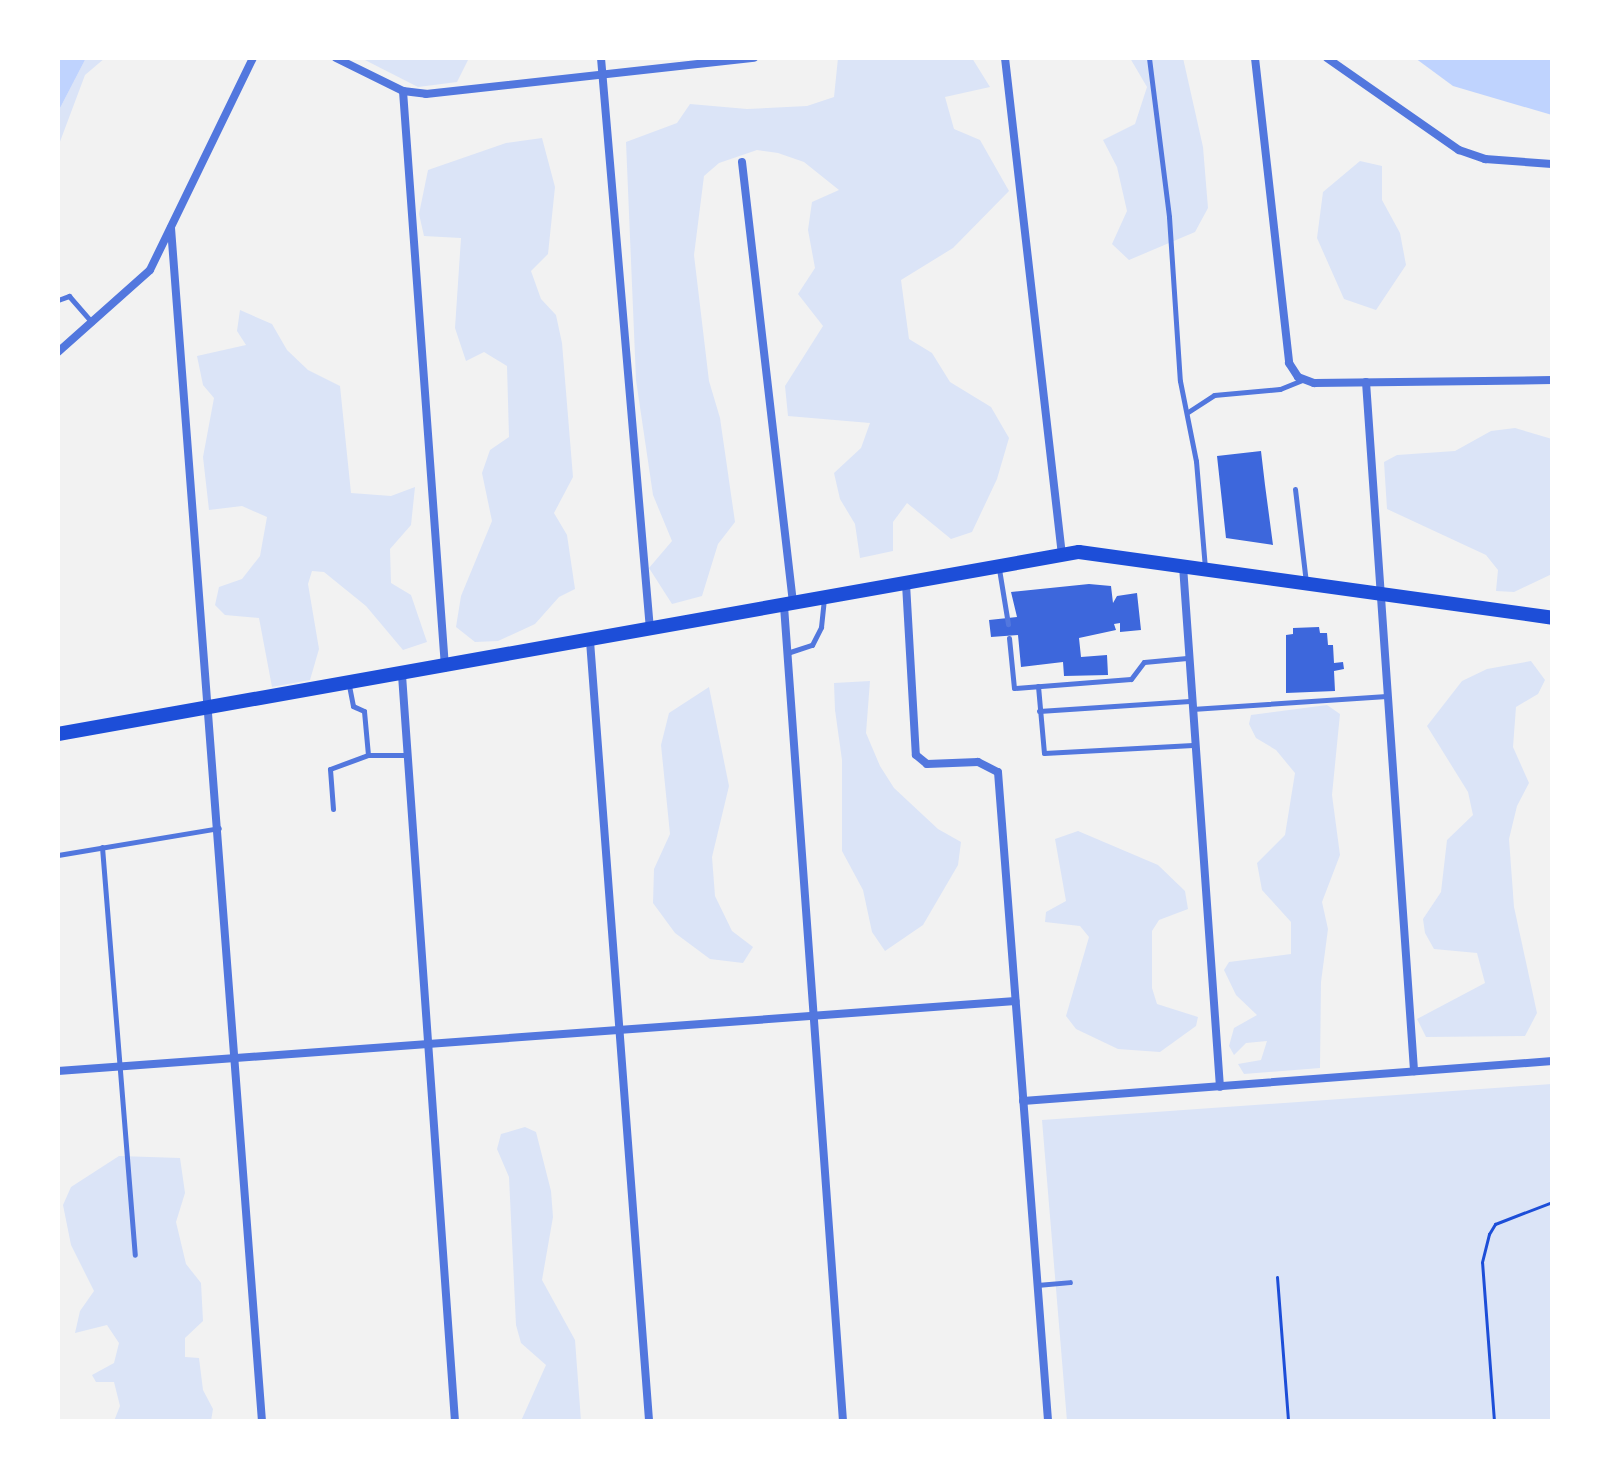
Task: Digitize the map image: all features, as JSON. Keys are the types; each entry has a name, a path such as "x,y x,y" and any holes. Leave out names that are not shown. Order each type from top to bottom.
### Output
{"main road":[{"path":"58,734 1089,552 1552,618"}],"street":[{"path":"58,352 141,283 253,58"},
{"path":"336,58 403,91 426,94 754,58"},
{"path":"601,58 651,630"},
{"path":"1005,58 1062,555"},
{"path":"1255,58 1289,363 1302,380 1552,380"},
{"path":"1327,58 1459,150 1485,159 1552,164"},
{"path":"403,91 445,667"},
{"path":"742,162 788,605 787,653 843,1421"},
{"path":"171,228 207,708 220,828 262,1421"},
{"path":"1366,382 1414,1071"},
{"path":"1183,566 1190,705 1220,1087"},
{"path":"906,584 916,755 927,764 978,762 998,772 1048,1421"},
{"path":"590,641 649,1421"},
{"path":"402,675 455,1421"},
{"path":"58,1071 1015,1001"},
{"path":"1023,1101 1552,1061"}],"lane":[{"path":"1149,58 1169,217 1180,381 1188,412 1205,569"},
{"path":"58,300 69,296 92,323"},
{"path":"1188,412 1214,395 1280,389 1302,380"},
{"path":"1295,489 1306,583"},
{"path":"999,567 1008,624"},
{"path":"787,653 812,645 821,627 824,599"},
{"path":"1009,638 1014,688 1131,679 1144,662 1187,658"},
{"path":"349,685 353,706 364,711 368,755"},
{"path":"1038,686 1044,753 1193,745"},
{"path":"1039,711 1387,696"},
{"path":"333,809 330,769 368,755 408,755"},
{"path":"58,855 220,828"},
{"path":"102,847 135,1255"},
{"path":"1036,1285 1070,1282"}],"path":[{"path":"1494,1421 1482,1262 1489,1234 1495,1224 1552,1202"},
{"path":"1277,1277 1288,1421"}],"shaded area":[{"path":"86,58 105,58 85,75 58,147 58,112"},
{"path":"361,58 469,58 457,82 418,87"},
{"path":"838,58 972,58 990,87 945,97 954,129 980,140 1009,191 953,248 901,280 909,339 932,353 950,382 991,407 1009,438 997,479 972,532 951,539 907,503 893,522 893,551 860,558 855,524 840,499 834,473 861,448 870,423 788,416 785,386 823,326 798,294 815,268 808,230 812,202 839,190 804,162 778,153 757,150 719,163 704,176 694,255 709,381 720,418 735,522 718,544 702,596 672,604 649,568 672,541 653,495 636,380 626,142 677,123 690,104 747,109 807,106 834,97"},
{"path":"1130,58 1183,58 1203,147 1208,208 1195,232 1129,260 1112,244 1127,211 1117,167 1103,140 1135,124 1147,87"},
{"path":"542,138 555,187 548,254 531,271 541,299 556,315 562,343 573,477 554,513 567,535 575,589 559,597 535,624 498,641 475,642 456,627 461,596 492,521 482,473 490,450 509,437 507,366 484,352 466,361 455,328 461,238 424,236 419,214 428,170 506,143"},
{"path":"1360,161 1382,166 1382,200 1400,233 1406,265 1376,310 1344,299 1317,238 1323,192"},
{"path":"240,310 272,324 287,350 308,370 340,386 351,493 391,496 415,487 411,525 390,549 391,583 411,595 427,642 403,650 366,606 324,572 312,571 308,584 319,649 310,680 272,687 259,618 225,615 215,605 219,587 242,579 260,556 267,517 242,506 209,510 203,457 214,398 203,385 197,356 246,345 237,331"},
{"path":"1515,428 1552,439 1552,574 1514,592 1496,591 1498,570 1486,555 1387,509 1384,462 1397,455 1455,451 1491,431"},
{"path":"1531,661 1545,680 1538,694 1516,707 1513,747 1529,783 1517,806 1509,839 1514,907 1537,1013 1525,1036 1426,1037 1417,1019 1485,983 1477,953 1434,949 1425,933 1423,919 1441,892 1447,840 1473,815 1468,792 1427,726 1462,681 1487,669"},
{"path":"870,681 866,733 880,766 894,788 938,829 961,842 958,865 923,925 885,951 872,932 863,890 842,851 842,760 834,683"},
{"path":"709,687 729,786 712,857 715,896 732,931 753,947 743,963 710,959 675,933 653,903 654,869 670,834 661,745 669,713"},
{"path":"1327,705 1340,714 1332,795 1340,855 1322,902 1328,929 1321,982 1320,1068 1244,1074 1238,1064 1261,1060 1267,1041 1246,1043 1234,1055 1229,1046 1234,1028 1257,1015 1236,995 1224,970 1229,962 1291,954 1291,922 1262,890 1257,863 1285,835 1295,773 1276,750 1256,738 1249,724 1251,715"},
{"path":"1078,831 1158,865 1185,891 1188,909 1159,920 1152,931 1152,988 1157,1004 1198,1017 1196,1026 1160,1052 1118,1049 1076,1029 1066,1016 1089,937 1080,926 1045,922 1046,912 1066,901 1055,839"},
{"path":"1552,1084 1552,1421 1067,1421 1042,1120"},
{"path":"525,1127 536,1132 551,1191 553,1217 542,1280 575,1340 581,1421 521,1421 546,1365 521,1343 516,1325 509,1177 497,1149 501,1134"},
{"path":"119,1156 180,1158 185,1193 176,1222 186,1264 201,1283 203,1321 185,1338 185,1357 199,1358 203,1390 213,1409 211,1421 114,1421 120,1406 114,1382 96,1382 92,1375 114,1363 119,1343 107,1325 75,1333 80,1311 94,1291 71,1245 63,1205 71,1187"}],"water":[{"path":"58,58 86,58 58,112"},
{"path":"1415,58 1552,58 1552,115 1453,86"}],"building":[{"path":"1261,451 1273,545 1226,538 1217,456"},
{"path":"1089,584 1111,586 1113,603 1117,596 1137,593 1141,630 1120,632 1120,623 1114,624 1116,630 1079,638 1081,657 1107,655 1108,675 1064,676 1063,662 1021,667 1018,635 991,637 989,620 1017,617 1011,592"},
{"path":"1319,627 1320,633 1327,633 1328,645 1333,645 1334,663 1343,662 1344,669 1334,671 1335,691 1286,693 1286,635 1293,634 1293,628"}]}
